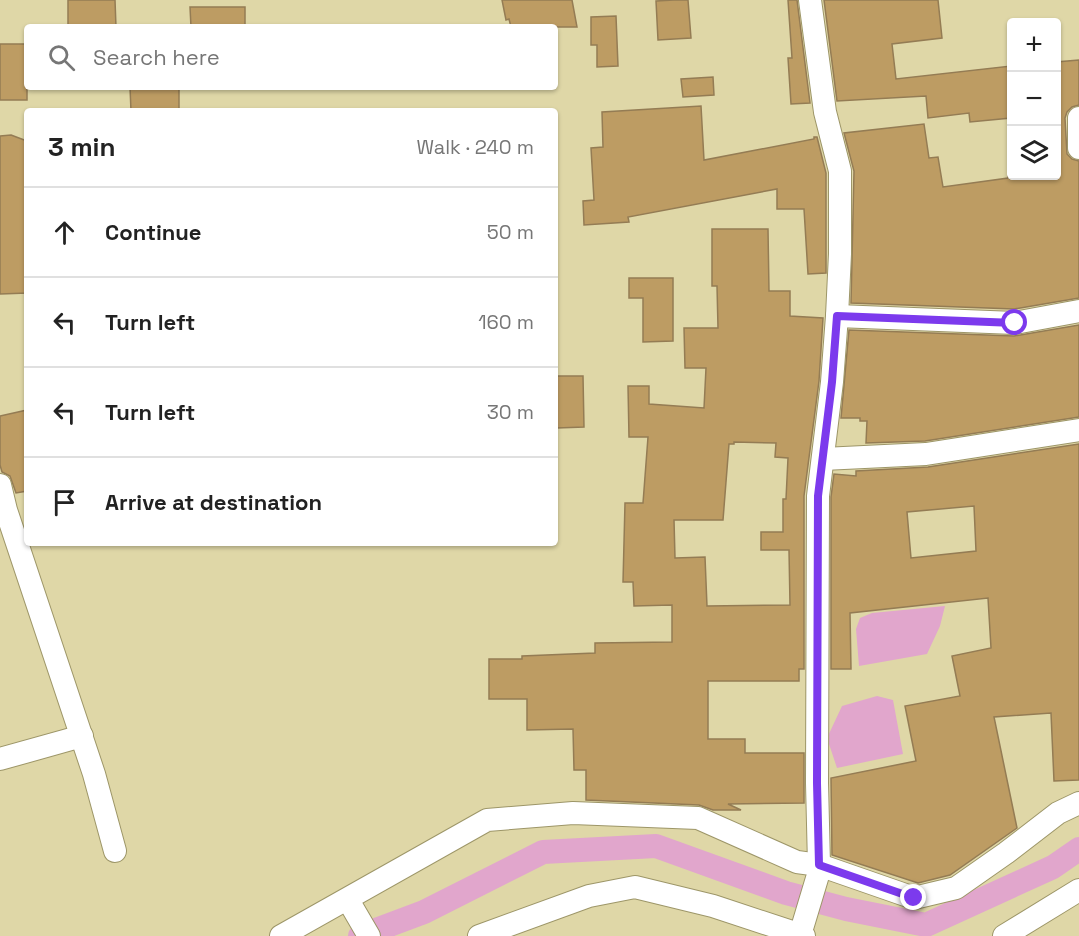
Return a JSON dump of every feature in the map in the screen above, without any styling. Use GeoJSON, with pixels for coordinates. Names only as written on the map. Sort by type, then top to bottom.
{"type":"FeatureCollection","features":[{"type":"Feature","properties":{"kind":"street"},"geometry":{"type":"LineString","coordinates":[[479,936],[589,896],[635,887],[712,906],[802,935],[819,870],[818,496],[832,382],[840,254],[840,171],[825,112],[810,0]]}},
{"type":"Feature","properties":{"kind":"street"},"geometry":{"type":"LineString","coordinates":[[1079,118],[1079,148]]}},
{"type":"Feature","properties":{"kind":"street"},"geometry":{"type":"LineString","coordinates":[[837,316],[1015,323],[1079,311]]}},
{"type":"Feature","properties":{"kind":"street"},"geometry":{"type":"LineString","coordinates":[[823,459],[926,454],[1079,430]]}},
{"type":"Feature","properties":{"kind":"street"},"geometry":{"type":"LineString","coordinates":[[0,485],[6,510],[94,774],[115,852]]}},
{"type":"Feature","properties":{"kind":"street"},"geometry":{"type":"LineString","coordinates":[[0,759],[81,736]]}},
{"type":"Feature","properties":{"kind":"street"},"geometry":{"type":"LineString","coordinates":[[281,936],[349,901],[487,820],[573,813],[698,818],[797,862],[914,898],[956,888],[1058,813],[1079,803]]}},
{"type":"Feature","properties":{"kind":"street"},"geometry":{"type":"LineString","coordinates":[[1004,936],[1079,890]]}},
{"type":"Feature","properties":{"kind":"street"},"geometry":{"type":"LineString","coordinates":[[349,901],[369,936]]}},
{"type":"Feature","properties":{"kind":"shaded area"},"geometry":{"type":"Polygon","coordinates":[[[945,606],[940,626],[927,654],[859,666],[856,629],[860,618],[872,613],[945,606]]]}},
{"type":"Feature","properties":{"kind":"shaded area"},"geometry":{"type":"Polygon","coordinates":[[[877,696],[893,700],[903,754],[837,768],[827,738],[842,706],[877,696]]]}},
{"type":"Feature","properties":{"kind":"building"},"geometry":{"type":"Polygon","coordinates":[[[68,0],[115,0],[116,24],[68,24],[68,0]]]}},
{"type":"Feature","properties":{"kind":"building"},"geometry":{"type":"Polygon","coordinates":[[[502,0],[572,0],[577,27],[558,27],[558,24],[510,24],[509,19],[506,20],[502,0]]]}},
{"type":"Feature","properties":{"kind":"building"},"geometry":{"type":"Polygon","coordinates":[[[688,0],[691,38],[658,40],[656,1],[688,0]]]}},
{"type":"Feature","properties":{"kind":"building"},"geometry":{"type":"Polygon","coordinates":[[[788,0],[797,0],[810,103],[791,104],[788,58],[792,58],[788,0]]]}},
{"type":"Feature","properties":{"kind":"building"},"geometry":{"type":"Polygon","coordinates":[[[824,0],[938,0],[942,38],[892,44],[896,79],[1007,66],[1007,118],[970,122],[969,113],[928,118],[926,96],[837,101],[824,0]]]}},
{"type":"Feature","properties":{"kind":"building"},"geometry":{"type":"Polygon","coordinates":[[[190,7],[245,7],[245,24],[191,24],[190,7]]]}},
{"type":"Feature","properties":{"kind":"building"},"geometry":{"type":"Polygon","coordinates":[[[616,16],[618,66],[597,67],[597,45],[591,45],[591,17],[616,16]]]}},
{"type":"Feature","properties":{"kind":"building"},"geometry":{"type":"Polygon","coordinates":[[[0,44],[24,44],[24,90],[27,90],[27,100],[0,100],[0,44]]]}},
{"type":"Feature","properties":{"kind":"building"},"geometry":{"type":"Polygon","coordinates":[[[1079,60],[1079,105],[1072,107],[1065,118],[1067,154],[1079,161],[1079,298],[1014,309],[851,303],[854,171],[844,133],[924,124],[929,158],[938,157],[943,187],[1007,178],[1007,180],[1061,180],[1061,62],[1079,60]]]}},
{"type":"Feature","properties":{"kind":"building"},"geometry":{"type":"Polygon","coordinates":[[[713,77],[714,95],[683,97],[681,79],[713,77]]]}},
{"type":"Feature","properties":{"kind":"building"},"geometry":{"type":"Polygon","coordinates":[[[130,90],[179,90],[179,108],[131,108],[130,90]]]}},
{"type":"Feature","properties":{"kind":"building"},"geometry":{"type":"Polygon","coordinates":[[[701,106],[704,160],[817,137],[826,173],[826,273],[808,274],[804,209],[777,209],[777,189],[628,217],[629,222],[584,225],[583,201],[594,200],[591,148],[603,147],[602,112],[701,106]]]}},
{"type":"Feature","properties":{"kind":"building"},"geometry":{"type":"Polygon","coordinates":[[[11,135],[24,140],[24,293],[0,294],[0,136],[11,135]]]}},
{"type":"Feature","properties":{"kind":"building"},"geometry":{"type":"Polygon","coordinates":[[[712,229],[768,229],[769,291],[790,291],[790,316],[823,318],[819,381],[804,496],[804,669],[799,669],[799,681],[708,681],[708,739],[745,739],[745,753],[804,753],[804,803],[728,804],[741,810],[713,810],[699,805],[586,800],[586,770],[574,770],[573,729],[527,730],[527,699],[489,699],[489,659],[522,659],[522,656],[595,653],[595,643],[672,642],[672,605],[634,606],[633,582],[623,582],[625,503],[643,503],[648,437],[629,437],[628,386],[649,386],[649,404],[704,408],[706,368],[685,368],[684,328],[718,328],[717,286],[712,286],[712,229]],[[734,442],[734,444],[729,444],[723,520],[674,520],[675,558],[705,557],[707,606],[790,605],[789,550],[761,550],[761,532],[783,532],[783,499],[786,499],[788,458],[775,457],[776,443],[734,442]]]}},
{"type":"Feature","properties":{"kind":"building"},"geometry":{"type":"Polygon","coordinates":[[[629,278],[673,278],[673,341],[643,342],[643,298],[629,298],[629,278]]]}},
{"type":"Feature","properties":{"kind":"building"},"geometry":{"type":"Polygon","coordinates":[[[1079,325],[1079,417],[925,441],[866,443],[867,421],[860,421],[860,418],[841,418],[849,330],[1014,336],[1079,325]]]}},
{"type":"Feature","properties":{"kind":"building"},"geometry":{"type":"Polygon","coordinates":[[[558,376],[583,376],[584,427],[558,428],[558,376]]]}},
{"type":"Feature","properties":{"kind":"building"},"geometry":{"type":"Polygon","coordinates":[[[24,411],[24,492],[16,493],[10,476],[2,472],[0,416],[24,411]]]}},
{"type":"Feature","properties":{"kind":"building"},"geometry":{"type":"Polygon","coordinates":[[[1079,444],[1079,780],[1054,781],[1051,713],[994,717],[1017,828],[950,875],[918,883],[832,855],[831,778],[916,761],[905,706],[960,696],[952,656],[991,648],[988,598],[850,613],[851,669],[831,669],[831,497],[834,474],[856,476],[856,471],[928,467],[1079,444]],[[974,506],[907,512],[911,558],[976,551],[974,506]]]}},
{"type":"Feature","properties":{"kind":"waterway"},"geometry":{"type":"LineString","coordinates":[[360,936],[424,912],[543,852],[656,846],[786,893],[846,909],[926,925],[1053,867],[1079,849]]}},
{"type":"Feature","properties":{"kind":"route"},"geometry":{"type":"LineString","coordinates":[[914,898],[819,865],[818,496],[832,382],[837,316],[1015,323]]}}]}
